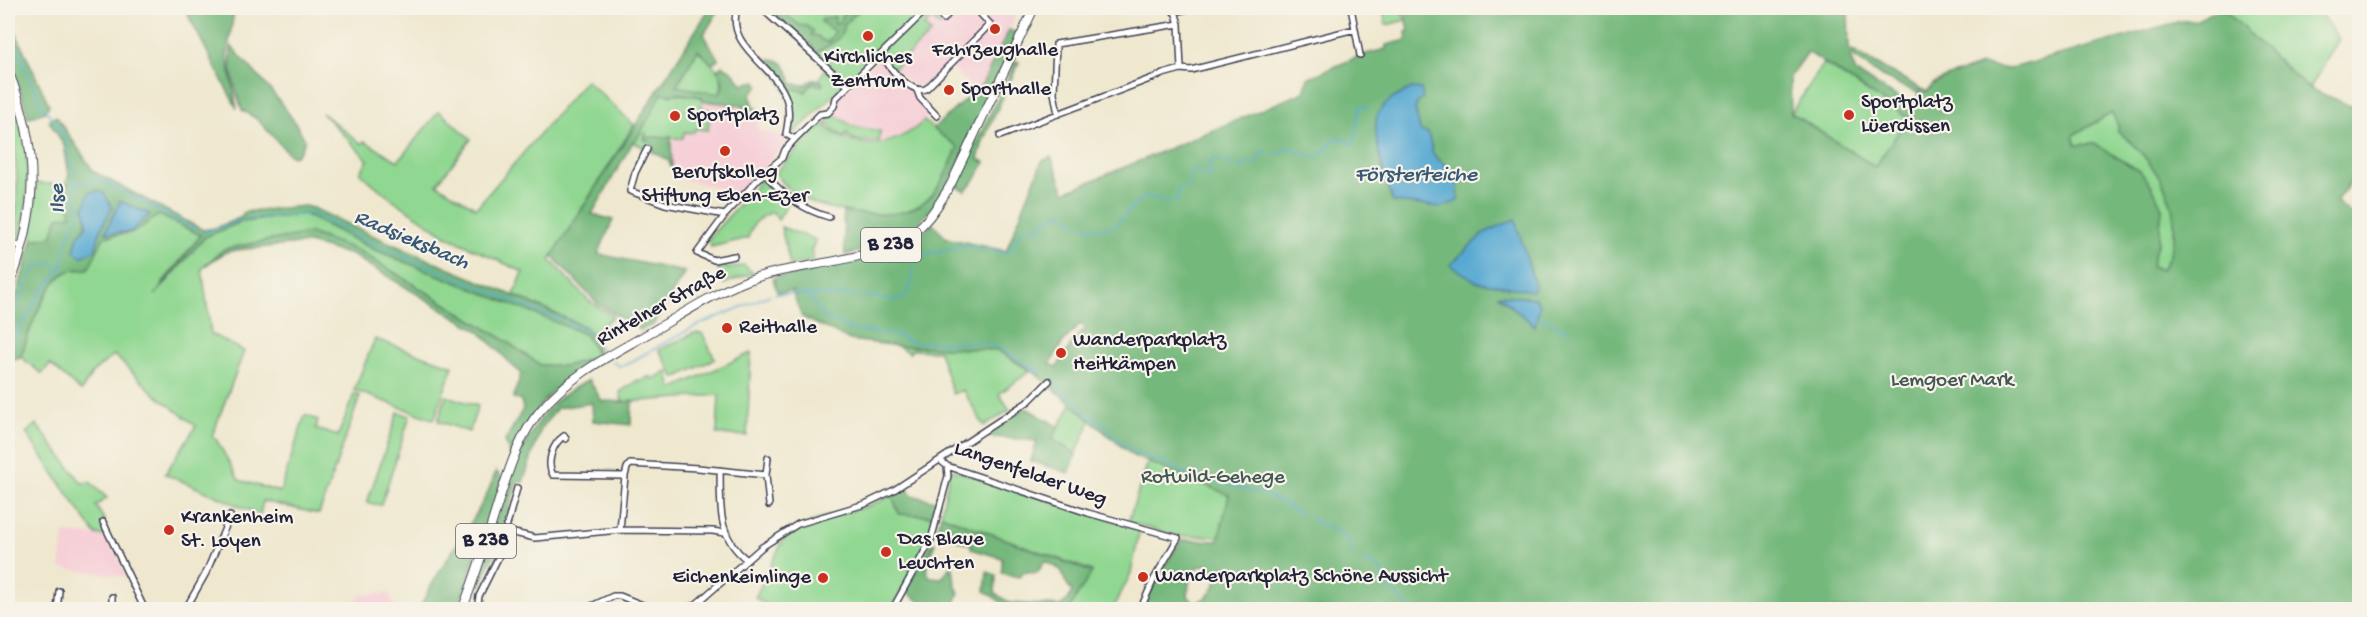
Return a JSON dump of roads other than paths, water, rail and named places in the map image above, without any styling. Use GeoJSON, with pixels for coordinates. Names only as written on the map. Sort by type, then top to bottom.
{"type":"FeatureCollection","features":[{"type":"Feature","properties":{"kind":"main road","name":"Rintelner Straße"},"geometry":{"type":"LineString","coordinates":[[462,609],[516,450],[530,423],[558,391],[632,343],[728,289],[775,273],[879,250],[897,243],[921,226],[938,207],[951,184],[1034,8]]}},
{"type":"Feature","properties":{"kind":"main road"},"geometry":{"type":"LineString","coordinates":[[8,69],[24,118],[33,171],[24,247],[8,290]]}},
{"type":"Feature","properties":{"kind":"street"},"geometry":{"type":"LineString","coordinates":[[737,8],[735,18],[738,37],[766,68],[783,92],[788,111],[786,134],[795,139]]}},
{"type":"Feature","properties":{"kind":"street"},"geometry":{"type":"LineString","coordinates":[[761,8],[848,86]]}},
{"type":"Feature","properties":{"kind":"street"},"geometry":{"type":"LineString","coordinates":[[734,256],[714,260],[696,253],[725,215],[764,173],[782,158],[785,150],[795,139],[820,114],[828,113],[836,98],[928,8]]}},
{"type":"Feature","properties":{"kind":"street"},"geometry":{"type":"LineString","coordinates":[[933,8],[944,19],[952,8]]}},
{"type":"Feature","properties":{"kind":"street"},"geometry":{"type":"LineString","coordinates":[[882,54],[910,87],[917,90],[926,88],[990,24],[975,8]]}},
{"type":"Feature","properties":{"kind":"street"},"geometry":{"type":"LineString","coordinates":[[1181,69],[1179,24],[1174,10],[1192,8]]}},
{"type":"Feature","properties":{"kind":"street"},"geometry":{"type":"LineString","coordinates":[[1351,8],[1360,55]]}},
{"type":"Feature","properties":{"kind":"street"},"geometry":{"type":"LineString","coordinates":[[1058,114],[1054,93],[1056,44],[1179,24]]}},
{"type":"Feature","properties":{"kind":"street"},"geometry":{"type":"LineString","coordinates":[[1000,136],[1181,69],[1191,70],[1355,29]]}},
{"type":"Feature","properties":{"kind":"street"},"geometry":{"type":"LineString","coordinates":[[917,90],[920,98],[938,116]]}},
{"type":"Feature","properties":{"kind":"street"},"geometry":{"type":"LineString","coordinates":[[647,149],[635,172],[630,191],[665,204],[725,215]]}},
{"type":"Feature","properties":{"kind":"street"},"geometry":{"type":"LineString","coordinates":[[764,173],[778,190],[792,200],[828,217]]}},
{"type":"Feature","properties":{"kind":"street"},"geometry":{"type":"LineString","coordinates":[[8,243],[24,247]]}},
{"type":"Feature","properties":{"kind":"street"},"geometry":{"type":"LineString","coordinates":[[941,461],[966,441],[1029,401],[1049,381]]}},
{"type":"Feature","properties":{"kind":"street"},"geometry":{"type":"LineString","coordinates":[[566,439],[564,436],[554,446],[550,470],[553,475],[625,476]]}},
{"type":"Feature","properties":{"kind":"street"},"geometry":{"type":"LineString","coordinates":[[768,458],[765,475],[769,505]]}},
{"type":"Feature","properties":{"kind":"street","name":"Langenfelder Weg"},"geometry":{"type":"LineString","coordinates":[[583,609],[613,596],[620,596],[650,608],[678,609],[694,606],[762,547],[798,524],[866,504],[941,461],[947,466],[1088,513],[1178,538],[1154,579],[1140,609]]}},
{"type":"Feature","properties":{"kind":"street"},"geometry":{"type":"LineString","coordinates":[[620,531],[625,476],[628,466],[635,463],[765,475]]}},
{"type":"Feature","properties":{"kind":"street"},"geometry":{"type":"LineString","coordinates":[[892,609],[931,540],[948,476],[947,466]]}},
{"type":"Feature","properties":{"kind":"street"},"geometry":{"type":"LineString","coordinates":[[720,470],[724,533],[734,550],[747,560]]}},
{"type":"Feature","properties":{"kind":"street"},"geometry":{"type":"LineString","coordinates":[[477,609],[478,599],[498,558],[518,488]]}},
{"type":"Feature","properties":{"kind":"street"},"geometry":{"type":"LineString","coordinates":[[185,609],[206,573],[230,516]]}},
{"type":"Feature","properties":{"kind":"street"},"geometry":{"type":"LineString","coordinates":[[103,522],[145,609]]}},
{"type":"Feature","properties":{"kind":"street"},"geometry":{"type":"LineString","coordinates":[[506,531],[535,538],[620,531],[724,533]]}},
{"type":"Feature","properties":{"kind":"street"},"geometry":{"type":"LineString","coordinates":[[57,609],[59,591]]}},
{"type":"Feature","properties":{"kind":"street"},"geometry":{"type":"LineString","coordinates":[[112,597],[112,609]]}},
{"type":"Feature","properties":{"kind":"water","name":"Försterteiche"},"geometry":{"type":"Polygon","coordinates":[[[1412,88],[1421,89],[1423,98],[1415,109],[1420,131],[1428,133],[1433,154],[1448,168],[1458,184],[1458,201],[1442,207],[1393,202],[1384,171],[1376,132],[1378,114],[1388,102],[1412,88]]]}},
{"type":"Feature","properties":{"kind":"water"},"geometry":{"type":"Polygon","coordinates":[[[96,190],[104,193],[112,208],[101,229],[95,250],[81,257],[74,251],[78,235],[86,228],[84,208],[89,193],[96,190]]]}},
{"type":"Feature","properties":{"kind":"water"},"geometry":{"type":"Polygon","coordinates":[[[120,201],[150,214],[131,232],[105,233],[120,201]]]}},
{"type":"Feature","properties":{"kind":"water","name":"Försterteiche"},"geometry":{"type":"Polygon","coordinates":[[[1515,219],[1535,286],[1533,291],[1477,282],[1450,265],[1484,233],[1515,219]]]}},
{"type":"Feature","properties":{"kind":"water"},"geometry":{"type":"Polygon","coordinates":[[[1498,295],[1535,298],[1540,306],[1535,326],[1498,295]]]}},
{"type":"Feature","properties":{"kind":"waterway","name":"Ilse"},"geometry":{"type":"LineString","coordinates":[[8,32],[21,54],[43,107],[67,141],[80,215],[66,244],[62,268],[42,291],[18,330],[8,362]]}},
{"type":"Feature","properties":{"kind":"waterway","name":"Radsieksbach"},"geometry":{"type":"LineString","coordinates":[[1212,176],[1208,163],[1215,158],[1242,168],[1247,162],[1256,164],[1262,150],[1274,155],[1283,153],[1285,147],[1314,156],[1323,153],[1337,137],[1354,145],[1359,108],[1361,106],[1368,108]]}},
{"type":"Feature","properties":{"kind":"waterway","name":"Radsieksbach"},"geometry":{"type":"LineString","coordinates":[[1082,226],[1101,229],[1114,227],[1139,200],[1147,197],[1178,202],[1178,189],[1190,184],[1192,181],[1189,174],[1198,169],[1204,176],[1210,177]]}},
{"type":"Feature","properties":{"kind":"waterway","name":"Radsieksbach"},"geometry":{"type":"LineString","coordinates":[[76,184],[99,180],[195,229]]}},
{"type":"Feature","properties":{"kind":"waterway","name":"Radsieksbach"},"geometry":{"type":"LineString","coordinates":[[245,219],[312,214],[367,241],[560,319]]}},
{"type":"Feature","properties":{"kind":"waterway","name":"Radsieksbach"},"geometry":{"type":"LineString","coordinates":[[919,257],[931,251],[938,253],[962,245],[1009,253],[1020,233],[1027,226],[1037,230],[1040,225],[1057,214],[1069,216],[1077,225]]}},
{"type":"Feature","properties":{"kind":"waterway","name":"Radsieksbach"},"geometry":{"type":"LineString","coordinates":[[203,233],[241,220]]}},
{"type":"Feature","properties":{"kind":"waterway"},"geometry":{"type":"LineString","coordinates":[[8,327],[36,267],[50,263],[61,268]]}},
{"type":"Feature","properties":{"kind":"waterway","name":"Radsieksbach"},"geometry":{"type":"LineString","coordinates":[[863,296],[900,299],[909,290],[914,266]]}},
{"type":"Feature","properties":{"kind":"waterway","name":"Radsieksbach"},"geometry":{"type":"LineString","coordinates":[[775,294],[860,295]]}},
{"type":"Feature","properties":{"kind":"waterway","name":"Radsieksbach"},"geometry":{"type":"LineString","coordinates":[[612,361],[619,366],[625,365],[694,327],[770,295]]}},
{"type":"Feature","properties":{"kind":"waterway"},"geometry":{"type":"LineString","coordinates":[[808,295],[823,316],[853,330],[899,335],[910,342],[981,343],[999,347],[1041,373]]}},
{"type":"Feature","properties":{"kind":"waterway"},"geometry":{"type":"LineString","coordinates":[[1539,316],[1570,330]]}},
{"type":"Feature","properties":{"kind":"waterway","name":"Radsieksbach"},"geometry":{"type":"LineString","coordinates":[[565,319],[572,326],[585,328],[604,353]]}},
{"type":"Feature","properties":{"kind":"waterway"},"geometry":{"type":"LineString","coordinates":[[1055,383],[1089,415],[1103,423],[1113,436],[1137,454],[1165,463],[1187,474],[1267,495],[1301,514]]}},
{"type":"Feature","properties":{"kind":"waterway"},"geometry":{"type":"LineString","coordinates":[[1310,518],[1350,541],[1352,554]]}},
{"type":"Feature","properties":{"kind":"waterway"},"geometry":{"type":"LineString","coordinates":[[1359,559],[1379,569],[1382,583],[1413,610]]}},
{"type":"Feature","properties":{"kind":"place","name":"Fahrzeughalle"},"geometry":{"type":"Point","coordinates":[995,29]}},
{"type":"Feature","properties":{"kind":"place","name":"Kirchliches Zentrum"},"geometry":{"type":"Point","coordinates":[868,36]}},
{"type":"Feature","properties":{"kind":"place","name":"Sporthalle"},"geometry":{"type":"Point","coordinates":[949,90]}},
{"type":"Feature","properties":{"kind":"place","name":"Sportplatz Lüerdissen"},"geometry":{"type":"Point","coordinates":[1849,115]}},
{"type":"Feature","properties":{"kind":"place","name":"Sportplatz"},"geometry":{"type":"Point","coordinates":[675,116]}},
{"type":"Feature","properties":{"kind":"place","name":"Berufskolleg Stiftung Eben-Ezer"},"geometry":{"type":"Point","coordinates":[725,151]}},
{"type":"Feature","properties":{"kind":"place","name":"Reithalle"},"geometry":{"type":"Point","coordinates":[727,328]}},
{"type":"Feature","properties":{"kind":"place","name":"Wanderparkplatz Heitkämpen"},"geometry":{"type":"Point","coordinates":[1061,353]}},
{"type":"Feature","properties":{"kind":"place","name":"Krankenheim St. Loyen"},"geometry":{"type":"Point","coordinates":[169,530]}},
{"type":"Feature","properties":{"kind":"place","name":"Das Blaue Leuchten"},"geometry":{"type":"Point","coordinates":[886,552]}},
{"type":"Feature","properties":{"kind":"place","name":"Wanderparkplatz Schöne Aussicht"},"geometry":{"type":"Point","coordinates":[1143,577]}},
{"type":"Feature","properties":{"kind":"place","name":"Eichenkeimlinge"},"geometry":{"type":"Point","coordinates":[823,578]}},
{"type":"Feature","properties":{"kind":"park label","name":"Lemgoer Mark"},"geometry":{"type":"Point","coordinates":[1952,381]}},
{"type":"Feature","properties":{"kind":"park label","name":"Rotwild-Gehege"},"geometry":{"type":"Point","coordinates":[1213,478]}}]}
